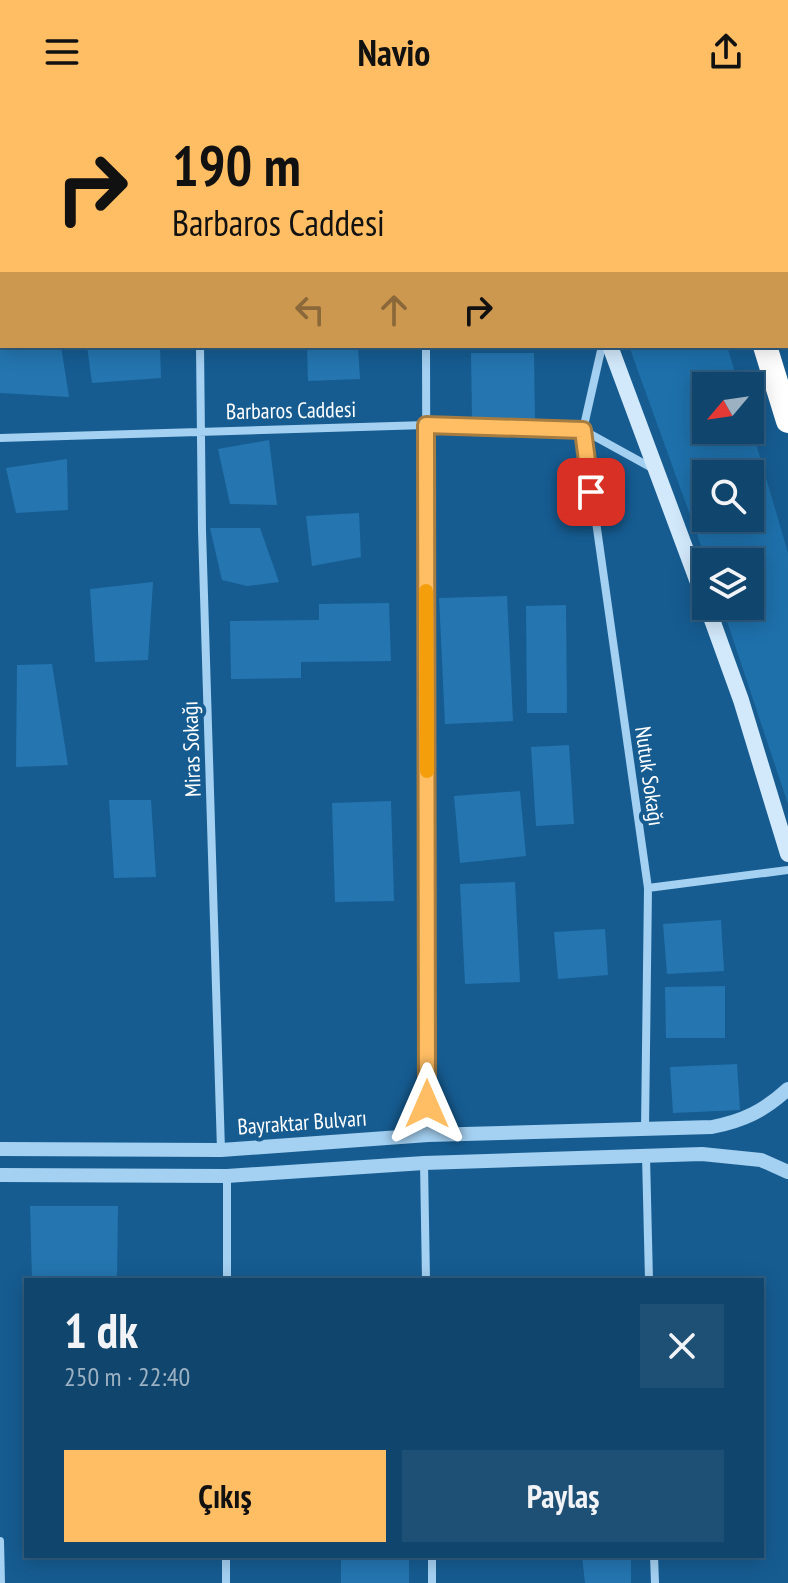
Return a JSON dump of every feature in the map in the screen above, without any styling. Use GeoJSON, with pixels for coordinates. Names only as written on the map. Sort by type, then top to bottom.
{"type":"FeatureCollection","features":[{"type":"Feature","properties":{"kind":"highway"},"geometry":{"type":"LineString","coordinates":[[766,348],[788,421]]}},
{"type":"Feature","properties":{"kind":"main road"},"geometry":{"type":"LineString","coordinates":[[611,348],[692,567]]}},
{"type":"Feature","properties":{"kind":"main road"},"geometry":{"type":"LineString","coordinates":[[712,620],[741,700],[788,854]]}},
{"type":"Feature","properties":{"kind":"street","name":"Miras Sokağı"},"geometry":{"type":"LineString","coordinates":[[200,348],[221,1150]]}},
{"type":"Feature","properties":{"kind":"street"},"geometry":{"type":"LineString","coordinates":[[426,348],[428,1135]]}},
{"type":"Feature","properties":{"kind":"street"},"geometry":{"type":"LineString","coordinates":[[602,348],[583,430],[657,471]]}},
{"type":"Feature","properties":{"kind":"street","name":"Barbaros Caddesi"},"geometry":{"type":"LineString","coordinates":[[0,438],[426,425],[583,430]]}},
{"type":"Feature","properties":{"kind":"street","name":"Nutuk Sokağı"},"geometry":{"type":"LineString","coordinates":[[583,430],[648,888],[645,1129]]}},
{"type":"Feature","properties":{"kind":"street"},"geometry":{"type":"LineString","coordinates":[[648,888],[788,870]]}},
{"type":"Feature","properties":{"kind":"street","name":"Bayraktar Bulvarı"},"geometry":{"type":"LineString","coordinates":[[0,1149],[221,1150],[428,1135],[645,1129],[738,1122],[767,1108],[788,1089]]}},
{"type":"Feature","properties":{"kind":"street"},"geometry":{"type":"LineString","coordinates":[[0,1175],[227,1176],[424,1163],[733,1155],[761,1160],[788,1172]]}},
{"type":"Feature","properties":{"kind":"street"},"geometry":{"type":"LineString","coordinates":[[646,1156],[649,1278]]}},
{"type":"Feature","properties":{"kind":"street"},"geometry":{"type":"LineString","coordinates":[[424,1163],[426,1278]]}},
{"type":"Feature","properties":{"kind":"street"},"geometry":{"type":"LineString","coordinates":[[227,1176],[227,1278]]}},
{"type":"Feature","properties":{"kind":"street"},"geometry":{"type":"LineString","coordinates":[[0,1541],[1,1583]]}},
{"type":"Feature","properties":{"kind":"street"},"geometry":{"type":"LineString","coordinates":[[226,1558],[226,1583]]}},
{"type":"Feature","properties":{"kind":"street"},"geometry":{"type":"LineString","coordinates":[[432,1558],[432,1583]]}},
{"type":"Feature","properties":{"kind":"street"},"geometry":{"type":"LineString","coordinates":[[654,1558],[655,1583]]}},
{"type":"Feature","properties":{"kind":"shaded area"},"geometry":{"type":"Polygon","coordinates":[[[630,348],[728,348],[735,372],[692,372],[692,444],[756,444],[761,460],[692,460],[692,520],[630,348]]]}},
{"type":"Feature","properties":{"kind":"shaded area"},"geometry":{"type":"Polygon","coordinates":[[[764,471],[788,553],[788,804],[727,620],[764,620],[764,548],[702,548],[696,532],[764,532],[764,471]]]}},
{"type":"Feature","properties":{"kind":"building"},"geometry":{"type":"Polygon","coordinates":[[[0,348],[61,348],[69,397],[0,393],[0,348]]]}},
{"type":"Feature","properties":{"kind":"building"},"geometry":{"type":"Polygon","coordinates":[[[87,348],[160,348],[161,378],[92,383],[87,348]]]}},
{"type":"Feature","properties":{"kind":"building"},"geometry":{"type":"Polygon","coordinates":[[[307,348],[358,348],[360,379],[308,381],[307,348]]]}},
{"type":"Feature","properties":{"kind":"building"},"geometry":{"type":"Polygon","coordinates":[[[471,353],[534,353],[535,419],[472,420],[471,353]]]}},
{"type":"Feature","properties":{"kind":"building"},"geometry":{"type":"Polygon","coordinates":[[[269,440],[277,505],[230,504],[218,449],[269,440]]]}},
{"type":"Feature","properties":{"kind":"building"},"geometry":{"type":"Polygon","coordinates":[[[67,459],[68,510],[16,513],[6,468],[67,459]]]}},
{"type":"Feature","properties":{"kind":"building"},"geometry":{"type":"Polygon","coordinates":[[[359,513],[361,557],[312,566],[306,516],[359,513]]]}},
{"type":"Feature","properties":{"kind":"building"},"geometry":{"type":"Polygon","coordinates":[[[210,528],[260,528],[279,582],[247,586],[222,580],[210,528]]]}},
{"type":"Feature","properties":{"kind":"building"},"geometry":{"type":"Polygon","coordinates":[[[153,582],[148,660],[95,662],[90,589],[153,582]]]}},
{"type":"Feature","properties":{"kind":"building"},"geometry":{"type":"Polygon","coordinates":[[[507,596],[513,721],[445,724],[439,598],[507,596]]]}},
{"type":"Feature","properties":{"kind":"building"},"geometry":{"type":"Polygon","coordinates":[[[389,603],[391,661],[301,662],[301,678],[231,679],[230,621],[319,620],[319,604],[389,603]]]}},
{"type":"Feature","properties":{"kind":"building"},"geometry":{"type":"Polygon","coordinates":[[[566,605],[567,713],[527,713],[526,606],[566,605]]]}},
{"type":"Feature","properties":{"kind":"building"},"geometry":{"type":"Polygon","coordinates":[[[52,664],[68,765],[16,767],[17,665],[52,664]]]}},
{"type":"Feature","properties":{"kind":"building"},"geometry":{"type":"Polygon","coordinates":[[[569,745],[574,824],[536,826],[531,747],[569,745]]]}},
{"type":"Feature","properties":{"kind":"building"},"geometry":{"type":"Polygon","coordinates":[[[520,791],[526,856],[460,863],[454,796],[520,791]]]}},
{"type":"Feature","properties":{"kind":"building"},"geometry":{"type":"Polygon","coordinates":[[[109,800],[151,800],[156,877],[114,878],[109,800]]]}},
{"type":"Feature","properties":{"kind":"building"},"geometry":{"type":"Polygon","coordinates":[[[391,801],[394,901],[335,902],[332,803],[391,801]]]}},
{"type":"Feature","properties":{"kind":"building"},"geometry":{"type":"Polygon","coordinates":[[[515,882],[520,982],[465,984],[460,884],[515,882]]]}},
{"type":"Feature","properties":{"kind":"building"},"geometry":{"type":"Polygon","coordinates":[[[721,920],[724,971],[667,974],[663,924],[721,920]]]}},
{"type":"Feature","properties":{"kind":"building"},"geometry":{"type":"Polygon","coordinates":[[[605,929],[608,975],[558,979],[554,932],[605,929]]]}},
{"type":"Feature","properties":{"kind":"building"},"geometry":{"type":"Polygon","coordinates":[[[725,986],[725,1038],[666,1038],[665,987],[725,986]]]}},
{"type":"Feature","properties":{"kind":"building"},"geometry":{"type":"Polygon","coordinates":[[[737,1064],[740,1110],[673,1113],[670,1067],[737,1064]]]}},
{"type":"Feature","properties":{"kind":"building"},"geometry":{"type":"Polygon","coordinates":[[[30,1206],[118,1206],[117,1278],[32,1278],[30,1206]]]}},
{"type":"Feature","properties":{"kind":"building"},"geometry":{"type":"Polygon","coordinates":[[[341,1558],[409,1558],[409,1583],[341,1583],[341,1558]]]}},
{"type":"Feature","properties":{"kind":"building"},"geometry":{"type":"Polygon","coordinates":[[[582,1558],[631,1558],[631,1583],[585,1583],[582,1558]]]}},
{"type":"Feature","properties":{"kind":"slow traffic"},"geometry":{"type":"LineString","coordinates":[[426,591],[427,771]]}},
{"type":"Feature","properties":{"kind":"route"},"geometry":{"type":"LineString","coordinates":[[427,1104],[426,425],[583,430],[591,492]]}}]}
